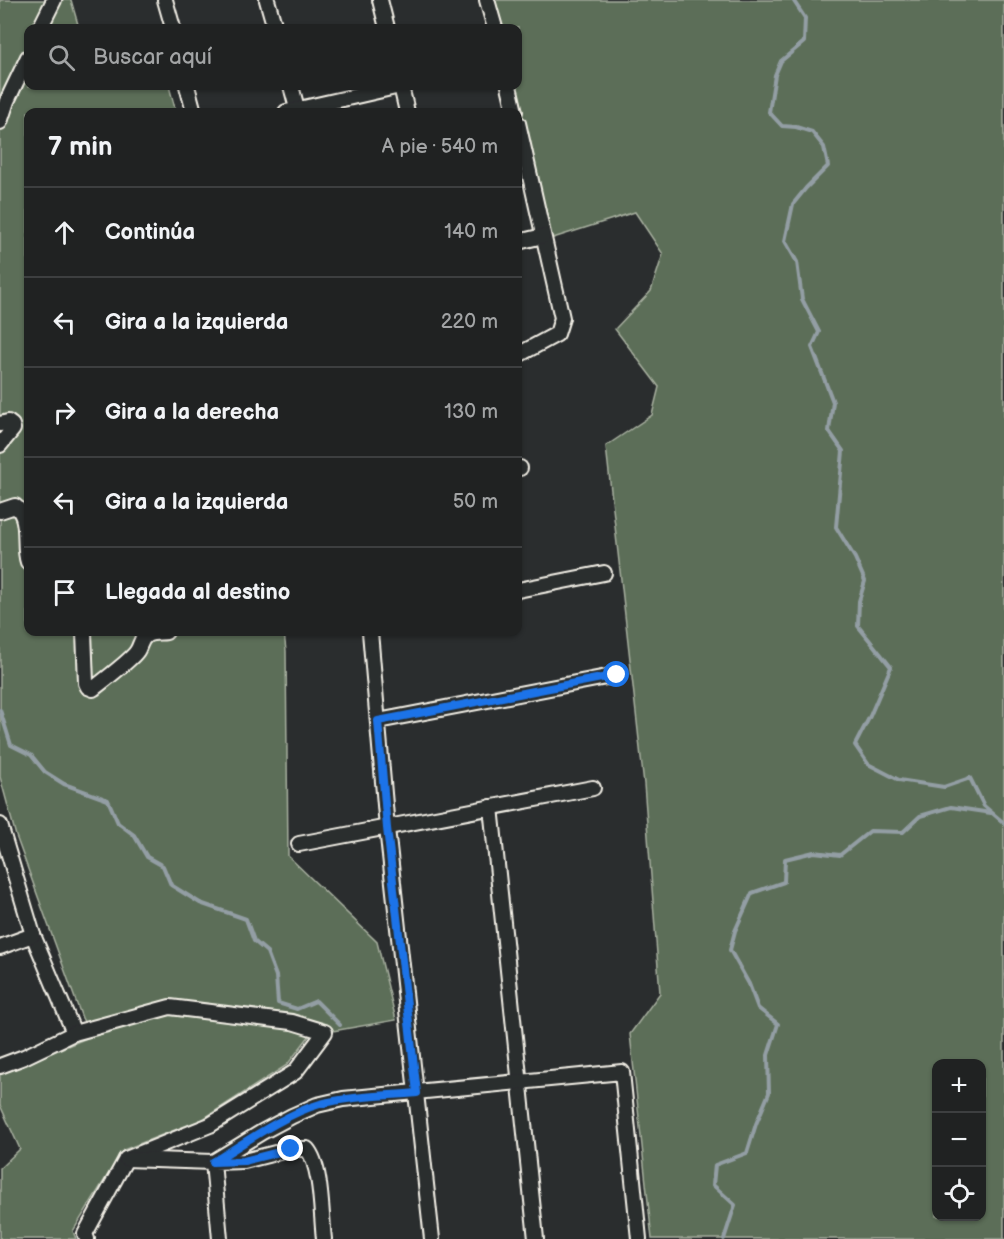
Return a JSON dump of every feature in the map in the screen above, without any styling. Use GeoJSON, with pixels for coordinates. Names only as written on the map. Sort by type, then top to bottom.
{"type":"FeatureCollection","features":[{"type":"Feature","properties":{"kind":"street"},"geometry":{"type":"LineString","coordinates":[[42,24],[54,0]]}},
{"type":"Feature","properties":{"kind":"street"},"geometry":{"type":"LineString","coordinates":[[165,0],[171,24]]}},
{"type":"Feature","properties":{"kind":"street"},"geometry":{"type":"LineString","coordinates":[[267,0],[274,24]]}},
{"type":"Feature","properties":{"kind":"street"},"geometry":{"type":"LineString","coordinates":[[380,0],[386,24]]}},
{"type":"Feature","properties":{"kind":"street"},"geometry":{"type":"LineString","coordinates":[[487,0],[494,24]]}},
{"type":"Feature","properties":{"kind":"street"},"geometry":{"type":"LineString","coordinates":[[0,122],[24,65]]}},
{"type":"Feature","properties":{"kind":"street"},"geometry":{"type":"LineString","coordinates":[[188,90],[193,108]]}},
{"type":"Feature","properties":{"kind":"street"},"geometry":{"type":"LineString","coordinates":[[291,90],[294,108]]}},
{"type":"Feature","properties":{"kind":"street"},"geometry":{"type":"LineString","coordinates":[[310,108],[384,90]]}},
{"type":"Feature","properties":{"kind":"street"},"geometry":{"type":"LineString","coordinates":[[401,90],[406,108]]}},
{"type":"Feature","properties":{"kind":"street"},"geometry":{"type":"LineString","coordinates":[[510,90],[514,108]]}},
{"type":"Feature","properties":{"kind":"street"},"geometry":{"type":"LineString","coordinates":[[522,141],[562,318],[557,334],[522,353]]}},
{"type":"Feature","properties":{"kind":"street"},"geometry":{"type":"LineString","coordinates":[[522,241],[543,236]]}},
{"type":"Feature","properties":{"kind":"street"},"geometry":{"type":"LineString","coordinates":[[0,424],[8,422],[13,429],[0,445]]}},
{"type":"Feature","properties":{"kind":"street"},"geometry":{"type":"LineString","coordinates":[[0,511],[15,506],[22,514],[24,525]]}},
{"type":"Feature","properties":{"kind":"street"},"geometry":{"type":"LineString","coordinates":[[522,589],[604,573]]}},
{"type":"Feature","properties":{"kind":"street"},"geometry":{"type":"LineString","coordinates":[[84,636],[86,683],[93,689],[129,659],[145,636]]}},
{"type":"Feature","properties":{"kind":"street"},"geometry":{"type":"LineString","coordinates":[[370,636],[387,828],[432,1239]]}},
{"type":"Feature","properties":{"kind":"street"},"geometry":{"type":"LineString","coordinates":[[378,721],[617,675]]}},
{"type":"Feature","properties":{"kind":"street"},"geometry":{"type":"LineString","coordinates":[[299,844],[594,788]]}},
{"type":"Feature","properties":{"kind":"street"},"geometry":{"type":"LineString","coordinates":[[491,807],[536,1239]]}},
{"type":"Feature","properties":{"kind":"street"},"geometry":{"type":"LineString","coordinates":[[0,825],[3,847],[33,935],[74,1033]]}},
{"type":"Feature","properties":{"kind":"street"},"geometry":{"type":"LineString","coordinates":[[0,947],[33,935]]}},
{"type":"Feature","properties":{"kind":"street"},"geometry":{"type":"LineString","coordinates":[[0,1066],[74,1033],[170,1007],[292,1022],[325,1032],[295,1072],[210,1125],[126,1160],[85,1234],[87,1239]]}},
{"type":"Feature","properties":{"kind":"street"},"geometry":{"type":"LineString","coordinates":[[213,1162],[262,1132],[317,1105],[343,1099],[622,1072],[639,1239]]}},
{"type":"Feature","properties":{"kind":"street"},"geometry":{"type":"LineString","coordinates":[[126,1160],[244,1161],[291,1149],[307,1149],[313,1156],[316,1170],[324,1239]]}},
{"type":"Feature","properties":{"kind":"street"},"geometry":{"type":"LineString","coordinates":[[213,1162],[220,1239]]}},
{"type":"Feature","properties":{"kind":"green space"},"geometry":{"type":"Polygon","coordinates":[[[0,0],[71,0],[78,24],[24,24],[24,90],[170,90],[175,108],[24,108],[24,636],[284,636],[288,856],[377,942],[396,1020],[310,1035],[287,1065],[203,1119],[123,1150],[73,1231],[76,1239],[0,1239],[0,1168],[20,1149],[0,1105],[0,1074],[92,1036],[82,1018],[16,836],[0,777],[0,0]]]}},
{"type":"Feature","properties":{"kind":"green space"},"geometry":{"type":"Polygon","coordinates":[[[495,0],[1004,0],[1004,1239],[652,1239],[630,1034],[660,993],[644,784],[606,446],[652,415],[659,387],[615,329],[651,291],[663,254],[635,212],[550,239],[522,120],[522,108],[519,108],[515,90],[522,90],[522,24],[500,24],[495,0]]]}},
{"type":"Feature","properties":{"kind":"waterway"},"geometry":{"type":"LineString","coordinates":[[793,0],[805,18],[804,42],[781,61],[775,75],[769,112],[782,126],[812,132],[824,147],[828,166],[793,204],[785,241],[797,262],[802,299],[819,332],[812,347],[833,402],[829,431],[843,451],[836,527],[855,558],[865,581],[859,601],[858,626],[891,667],[855,745],[868,764],[899,780],[944,787],[970,778],[984,806],[1004,823]]}},
{"type":"Feature","properties":{"kind":"waterway"},"geometry":{"type":"LineString","coordinates":[[0,710],[11,745],[31,755],[45,772],[64,784],[108,800],[118,823],[134,835],[147,857],[163,866],[171,885],[200,903],[246,919],[254,941],[267,952],[276,976],[278,1003],[297,1009],[316,1001],[340,1025]]}},
{"type":"Feature","properties":{"kind":"waterway"},"geometry":{"type":"LineString","coordinates":[[724,1239],[735,1205],[713,1185],[715,1165],[747,1153],[769,1093],[768,1055],[778,1024],[758,1008],[749,984],[730,950],[735,931],[752,893],[784,882],[785,859],[814,852],[840,855],[870,831],[903,832],[920,816],[951,807],[991,813]]}},
{"type":"Feature","properties":{"kind":"route"},"geometry":{"type":"LineString","coordinates":[[291,1149],[244,1161],[213,1162],[262,1132],[317,1105],[343,1099],[417,1093],[387,828],[378,721],[617,675]]}}]}
